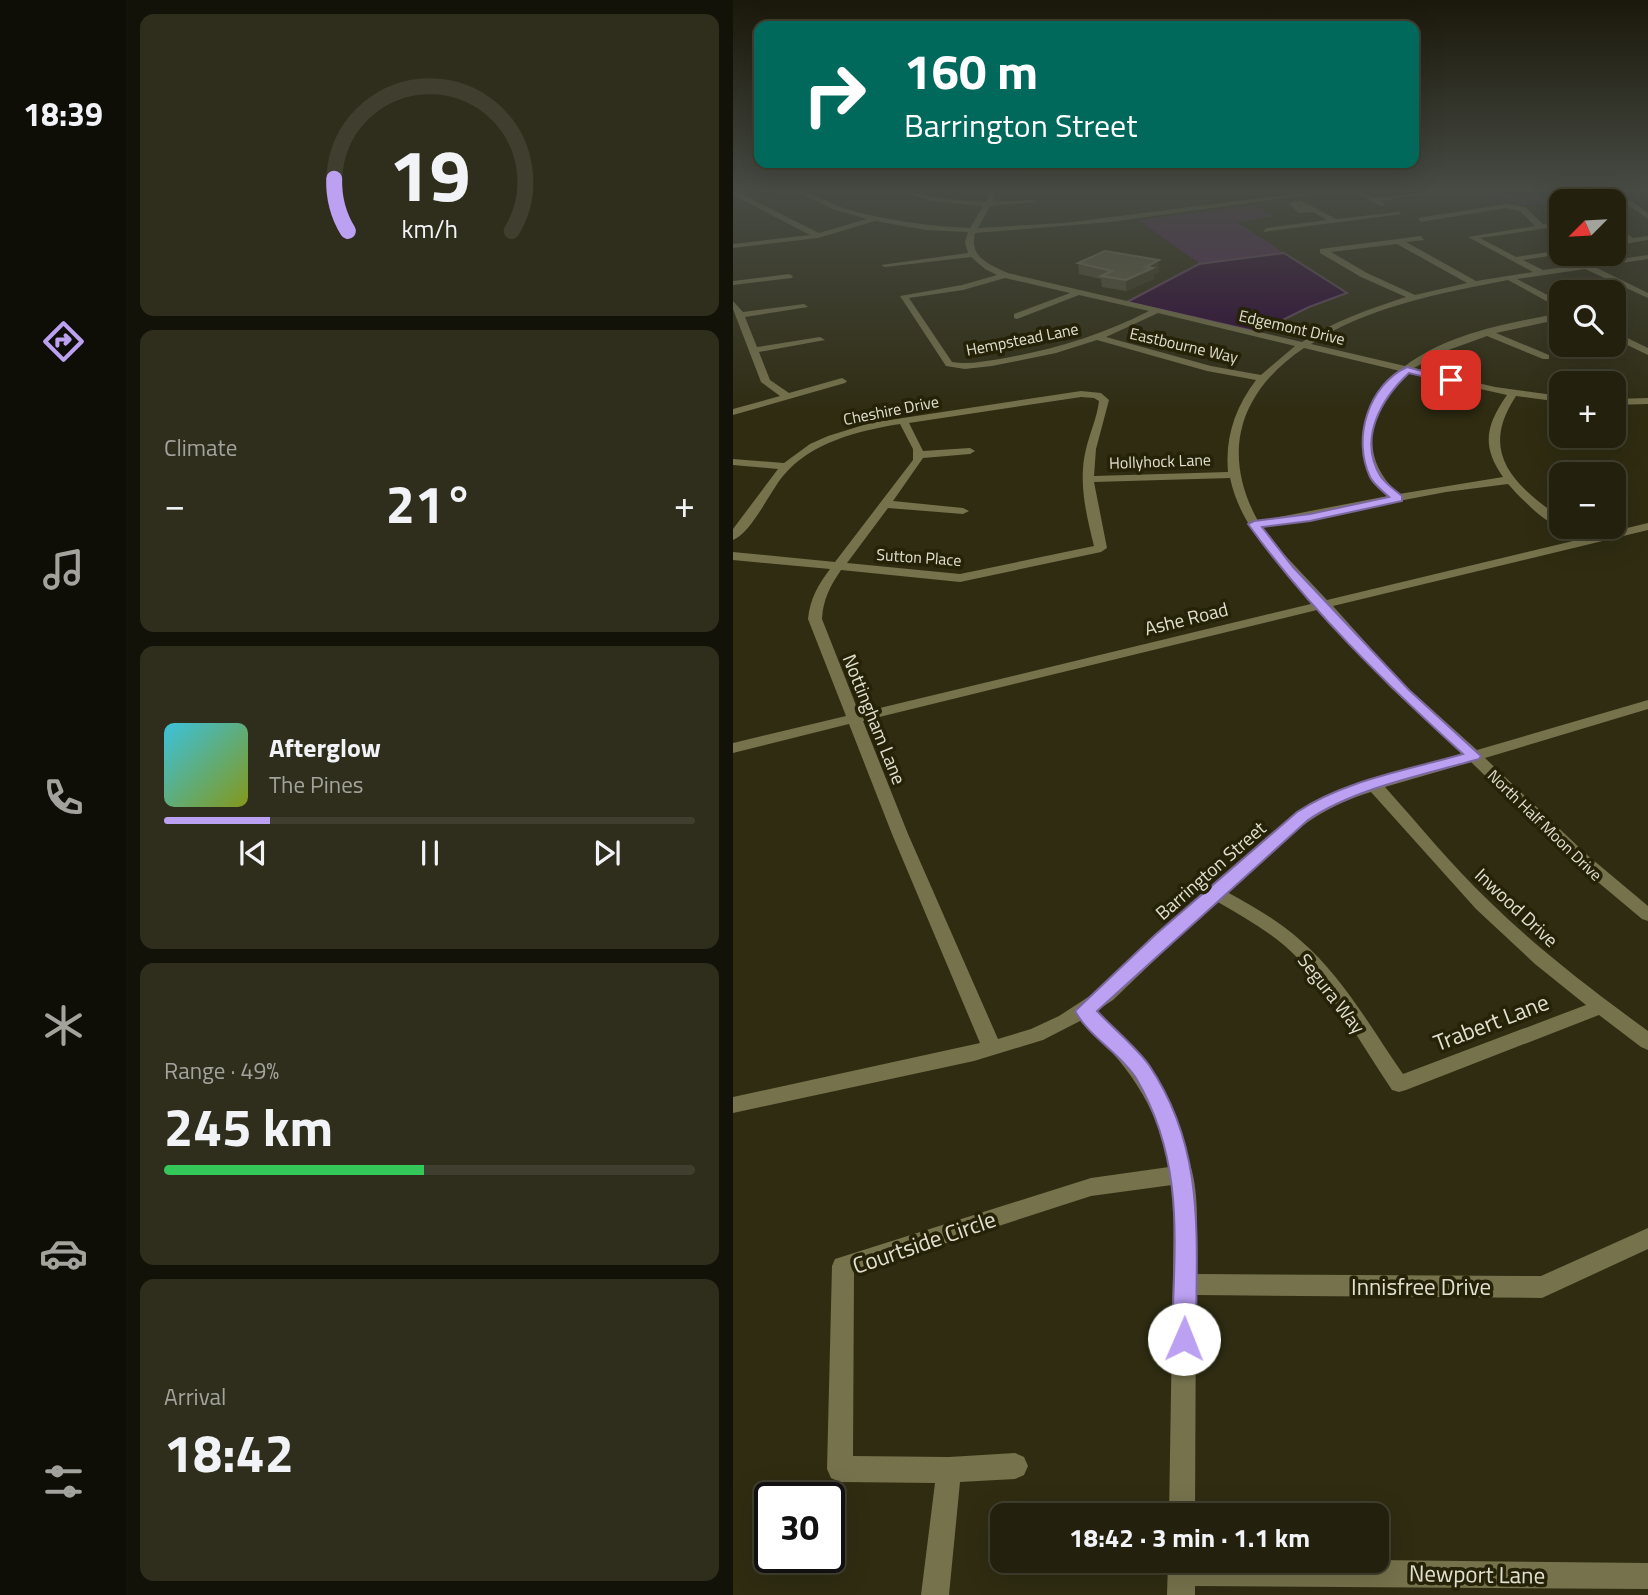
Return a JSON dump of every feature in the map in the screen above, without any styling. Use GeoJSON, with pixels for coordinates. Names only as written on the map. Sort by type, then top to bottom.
{"type":"FeatureCollection","features":[{"type":"Feature","properties":{"kind":"street"},"geometry":{"type":"LineString","coordinates":[[885,265],[890,264]]}},
{"type":"Feature","properties":{"kind":"street","name":"Edgemont Drive"},"geometry":{"type":"LineString","coordinates":[[983,264],[1005,275],[1077,293],[1407,370],[1549,398]]}},
{"type":"Feature","properties":{"kind":"street"},"geometry":{"type":"LineString","coordinates":[[1346,264],[1414,298]]}},
{"type":"Feature","properties":{"kind":"street"},"geometry":{"type":"LineString","coordinates":[[1440,264],[1477,285]]}},
{"type":"Feature","properties":{"kind":"street"},"geometry":{"type":"LineString","coordinates":[[1526,264],[1544,274]]}},
{"type":"Feature","properties":{"kind":"street","name":"North Half Moon Drive"},"geometry":{"type":"LineString","coordinates":[[1603,264],[1414,298],[1348,320],[1301,345],[1262,378],[1249,395],[1236,424],[1232,449],[1234,475],[1244,505],[1254,524],[1289,570],[1404,693],[1474,756],[1554,836],[1648,915]]}},
{"type":"Feature","properties":{"kind":"street"},"geometry":{"type":"LineString","coordinates":[[1588,267],[1648,296]]}},
{"type":"Feature","properties":{"kind":"street","name":"Hempstead Lane"},"geometry":{"type":"LineString","coordinates":[[1005,275],[963,287],[904,296],[949,364],[962,367],[1015,359],[1099,338],[1156,311]]}},
{"type":"Feature","properties":{"kind":"street"},"geometry":{"type":"LineString","coordinates":[[733,283],[789,276]]}},
{"type":"Feature","properties":{"kind":"street"},"geometry":{"type":"LineString","coordinates":[[1511,279],[1549,300]]}},
{"type":"Feature","properties":{"kind":"street"},"geometry":{"type":"LineString","coordinates":[[1017,316],[1077,293]]}},
{"type":"Feature","properties":{"kind":"street"},"geometry":{"type":"LineString","coordinates":[[733,304],[740,315],[766,382],[787,396]]}},
{"type":"Feature","properties":{"kind":"street"},"geometry":{"type":"LineString","coordinates":[[740,315],[804,307]]}},
{"type":"Feature","properties":{"kind":"street"},"geometry":{"type":"LineString","coordinates":[[1397,498],[1376,478],[1369,457],[1367,432],[1379,398],[1407,370],[1446,347],[1486,332],[1549,319]]}},
{"type":"Feature","properties":{"kind":"street"},"geometry":{"type":"LineString","coordinates":[[1486,332],[1546,357]]}},
{"type":"Feature","properties":{"kind":"street","name":"Eastbourne Way"},"geometry":{"type":"LineString","coordinates":[[1099,338],[1210,369],[1262,378]]}},
{"type":"Feature","properties":{"kind":"street"},"geometry":{"type":"LineString","coordinates":[[753,350],[820,341]]}},
{"type":"Feature","properties":{"kind":"street"},"geometry":{"type":"LineString","coordinates":[[1626,341],[1648,352]]}},
{"type":"Feature","properties":{"kind":"street"},"geometry":{"type":"LineString","coordinates":[[733,412],[842,381]]}},
{"type":"Feature","properties":{"kind":"street"},"geometry":{"type":"LineString","coordinates":[[1513,393],[1500,412],[1494,431],[1496,452],[1511,480],[1531,501],[1549,514]]}},
{"type":"Feature","properties":{"kind":"street","name":"Cheshire Drive"},"geometry":{"type":"LineString","coordinates":[[733,536],[749,519],[786,466],[805,451],[860,429],[903,422],[1081,394],[1097,395],[1104,403],[1090,451],[1088,479]]}},
{"type":"Feature","properties":{"kind":"street"},"geometry":{"type":"LineString","coordinates":[[1626,402],[1648,401]]}},
{"type":"Feature","properties":{"kind":"street"},"geometry":{"type":"LineString","coordinates":[[903,422],[919,455],[970,451]]}},
{"type":"Feature","properties":{"kind":"street","name":"Nottingham Lane"},"geometry":{"type":"LineString","coordinates":[[919,455],[914,468],[838,566],[819,595],[815,619],[900,834],[993,1048]]}},
{"type":"Feature","properties":{"kind":"street"},"geometry":{"type":"LineString","coordinates":[[733,462],[786,466]]}},
{"type":"Feature","properties":{"kind":"street","name":"Hollyhock Lane"},"geometry":{"type":"LineString","coordinates":[[1088,479],[1234,475]]}},
{"type":"Feature","properties":{"kind":"street","name":"Sutton Place"},"geometry":{"type":"LineString","coordinates":[[733,556],[960,578],[1101,548],[1088,479]]}},
{"type":"Feature","properties":{"kind":"street"},"geometry":{"type":"LineString","coordinates":[[1254,524],[1310,517],[1462,485],[1511,480]]}},
{"type":"Feature","properties":{"kind":"street"},"geometry":{"type":"LineString","coordinates":[[886,504],[963,511]]}},
{"type":"Feature","properties":{"kind":"street","name":"Ashe Road"},"geometry":{"type":"LineString","coordinates":[[733,748],[1648,526]]}},
{"type":"Feature","properties":{"kind":"street","name":"Barrington Street"},"geometry":{"type":"LineString","coordinates":[[733,1105],[993,1048],[1036,1035],[1085,1011],[1106,995],[1162,940],[1302,816],[1334,798],[1648,704]]}},
{"type":"Feature","properties":{"kind":"street","name":"Inwood Drive"},"geometry":{"type":"LineString","coordinates":[[1374,785],[1482,905],[1517,938],[1600,1007],[1648,1042]]}},
{"type":"Feature","properties":{"kind":"street","name":"Segura Way"},"geometry":{"type":"LineString","coordinates":[[1217,894],[1257,917],[1302,952],[1328,983],[1399,1084]]}},
{"type":"Feature","properties":{"kind":"street","name":"Trabert Lane"},"geometry":{"type":"LineString","coordinates":[[1399,1084],[1600,1007]]}},
{"type":"Feature","properties":{"kind":"street"},"geometry":{"type":"LineString","coordinates":[[1085,1011],[1123,1048],[1155,1092],[1169,1121],[1183,1174],[1185,1284],[1182,1503]]}},
{"type":"Feature","properties":{"kind":"street","name":"Courtside Circle"},"geometry":{"type":"LineString","coordinates":[[1015,1466],[949,1470],[840,1469],[843,1266],[1091,1187],[1183,1174]]}},
{"type":"Feature","properties":{"kind":"street","name":"Innisfree Drive"},"geometry":{"type":"LineString","coordinates":[[1185,1284],[1542,1287],[1648,1238]]}},
{"type":"Feature","properties":{"kind":"street"},"geometry":{"type":"LineString","coordinates":[[935,1595],[949,1470]]}},
{"type":"Feature","properties":{"kind":"street","name":"Newport Lane"},"geometry":{"type":"LineString","coordinates":[[1181,1576],[1648,1576]]}},
{"type":"Feature","properties":{"kind":"shaded area"},"geometry":{"type":"Polygon","coordinates":[[[1198,264],[1302,264],[1347,293],[1309,307],[1258,332],[1127,302],[1198,264]]]}},
{"type":"Feature","properties":{"kind":"building"},"geometry":{"type":"Polygon","coordinates":[[[1084,264],[1151,264],[1146,267],[1153,268],[1126,280],[1101,276],[1112,271],[1084,264]]]}},
{"type":"Feature","properties":{"kind":"route"},"geometry":{"type":"LineString","coordinates":[[1184,1339],[1185,1208],[1178,1149],[1169,1121],[1140,1069],[1123,1048],[1085,1011],[1106,995],[1162,940],[1302,816],[1334,798],[1474,756],[1404,693],[1289,570],[1254,524],[1310,517],[1397,498],[1382,485],[1372,470],[1367,432],[1373,409],[1387,388],[1407,370],[1451,380]]}}]}
